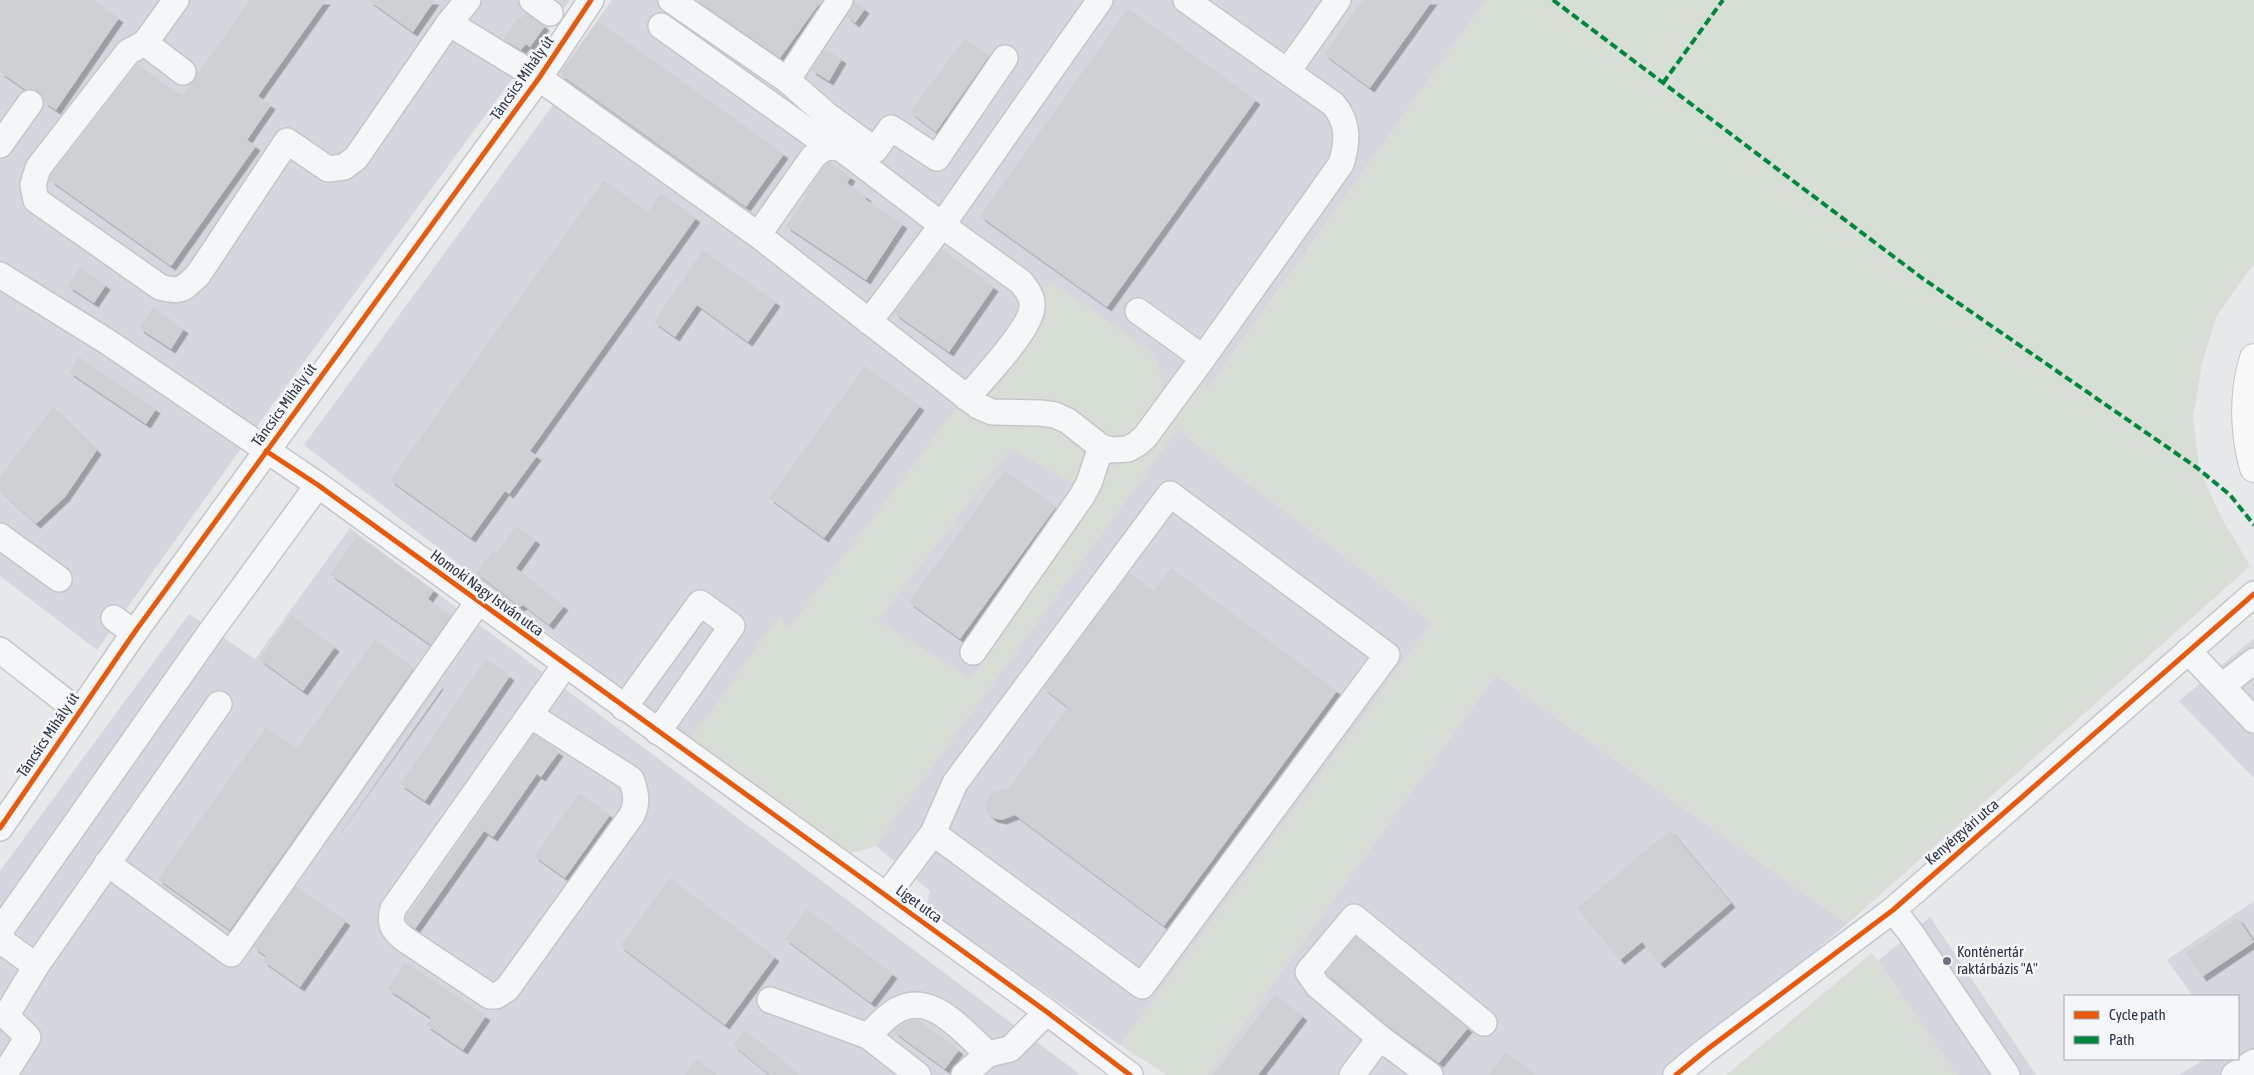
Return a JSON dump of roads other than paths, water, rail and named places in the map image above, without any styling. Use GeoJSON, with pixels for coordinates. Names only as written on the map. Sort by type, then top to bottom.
{"type":"FeatureCollection","features":[{"type":"Feature","properties":{"kind":"main road"},"geometry":{"type":"LineString","coordinates":[[2254,358],[2246,399],[2247,433],[2254,468]]}},
{"type":"Feature","properties":{"kind":"street"},"geometry":{"type":"LineString","coordinates":[[176,0],[145,43],[128,52],[38,168],[33,186],[36,200],[160,287],[174,291],[183,289],[198,275],[287,141],[328,169],[344,167],[356,158],[449,22],[468,0]]}},
{"type":"Feature","properties":{"kind":"street","name":"Táncsics Mihály út"},"geometry":{"type":"LineString","coordinates":[[0,828],[134,633],[539,78],[591,0]]}},
{"type":"Feature","properties":{"kind":"street"},"geometry":{"type":"LineString","coordinates":[[671,0],[787,80],[827,115],[875,150],[891,128],[937,158],[1005,58]]}},
{"type":"Feature","properties":{"kind":"street"},"geometry":{"type":"LineString","coordinates":[[787,80],[840,0]]}},
{"type":"Feature","properties":{"kind":"street"},"geometry":{"type":"LineString","coordinates":[[869,322],[942,225],[1100,0]]}},
{"type":"Feature","properties":{"kind":"street"},"geometry":{"type":"LineString","coordinates":[[449,22],[539,78],[758,235],[967,398],[992,412],[1055,415],[1068,421],[1101,447],[1120,451],[1137,444],[1144,437],[1203,358],[1340,164],[1345,151],[1345,124],[1341,113],[1333,104],[1186,0]]}},
{"type":"Feature","properties":{"kind":"street"},"geometry":{"type":"LineString","coordinates":[[1288,71],[1338,0]]}},
{"type":"Feature","properties":{"kind":"street"},"geometry":{"type":"LineString","coordinates":[[661,26],[829,146],[842,149],[942,225],[1022,282],[1030,294],[1032,306],[1030,318],[1021,332],[967,398]]}},
{"type":"Feature","properties":{"kind":"street"},"geometry":{"type":"LineString","coordinates":[[145,43],[183,72]]}},
{"type":"Feature","properties":{"kind":"street"},"geometry":{"type":"LineString","coordinates":[[0,145],[30,103]]}},
{"type":"Feature","properties":{"kind":"street"},"geometry":{"type":"LineString","coordinates":[[758,235],[813,158],[821,149],[829,146]]}},
{"type":"Feature","properties":{"kind":"street","name":"Homoki Nagy István utca"},"geometry":{"type":"LineString","coordinates":[[0,275],[108,342],[318,485],[691,756]]}},
{"type":"Feature","properties":{"kind":"street"},"geometry":{"type":"LineString","coordinates":[[1138,311],[1203,358]]}},
{"type":"Feature","properties":{"kind":"street"},"geometry":{"type":"LineString","coordinates":[[973,652],[1082,496],[1090,483],[1101,447]]}},
{"type":"Feature","properties":{"kind":"street"},"geometry":{"type":"LineString","coordinates":[[0,930],[218,622],[318,485]]}},
{"type":"Feature","properties":{"kind":"street"},"geometry":{"type":"LineString","coordinates":[[886,896],[933,832],[954,783],[1170,494],[1387,655],[1142,986],[933,832]]}},
{"type":"Feature","properties":{"kind":"street"},"geometry":{"type":"LineString","coordinates":[[0,536],[59,578]]}},
{"type":"Feature","properties":{"kind":"street","name":"Kenyérgyári utca"},"geometry":{"type":"LineString","coordinates":[[1676,1075],[1705,1051],[1893,910],[2254,594]]}},
{"type":"Feature","properties":{"kind":"street"},"geometry":{"type":"LineString","coordinates":[[111,858],[231,954],[478,602]]}},
{"type":"Feature","properties":{"kind":"street"},"geometry":{"type":"LineString","coordinates":[[624,708],[700,603],[732,626],[658,732]]}},
{"type":"Feature","properties":{"kind":"street"},"geometry":{"type":"LineString","coordinates":[[114,618],[134,633]]}},
{"type":"Feature","properties":{"kind":"street"},"geometry":{"type":"LineString","coordinates":[[0,650],[80,712]]}},
{"type":"Feature","properties":{"kind":"street"},"geometry":{"type":"LineString","coordinates":[[2188,651],[2254,720]]}},
{"type":"Feature","properties":{"kind":"street"},"geometry":{"type":"LineString","coordinates":[[2222,686],[2254,661]]}},
{"type":"Feature","properties":{"kind":"street"},"geometry":{"type":"LineString","coordinates":[[530,714],[631,779],[636,795],[636,803],[632,815],[507,989],[496,996],[490,996],[403,938],[391,925],[390,917],[393,909],[530,714],[565,665]]}},
{"type":"Feature","properties":{"kind":"street"},"geometry":{"type":"LineString","coordinates":[[6,1060],[28,1037],[6,1016],[36,966],[219,704]]}},
{"type":"Feature","properties":{"kind":"street","name":"Liget utca"},"geometry":{"type":"LineString","coordinates":[[691,756],[1047,1012],[1130,1075]]}},
{"type":"Feature","properties":{"kind":"street"},"geometry":{"type":"LineString","coordinates":[[111,858],[115,818]]}},
{"type":"Feature","properties":{"kind":"street"},"geometry":{"type":"LineString","coordinates":[[1893,910],[1911,933],[2007,1075]]}},
{"type":"Feature","properties":{"kind":"street"},"geometry":{"type":"LineString","coordinates":[[1430,1075],[1380,1038],[1318,986],[1308,972],[1354,916],[1484,1023]]}},
{"type":"Feature","properties":{"kind":"street"},"geometry":{"type":"LineString","coordinates":[[0,940],[36,966]]}},
{"type":"Feature","properties":{"kind":"street"},"geometry":{"type":"LineString","coordinates":[[770,1000],[868,1036],[918,1075]]}},
{"type":"Feature","properties":{"kind":"street"},"geometry":{"type":"LineString","coordinates":[[868,1036],[893,1012],[906,1006],[918,1004],[927,1006],[942,1014],[988,1054]]}},
{"type":"Feature","properties":{"kind":"street"},"geometry":{"type":"LineString","coordinates":[[964,1075],[988,1054],[1010,1049],[1047,1012]]}},
{"type":"Feature","properties":{"kind":"street"},"geometry":{"type":"LineString","coordinates":[[1352,1075],[1380,1038]]}},
{"type":"Feature","properties":{"kind":"street"},"geometry":{"type":"LineString","coordinates":[[2234,1075],[2254,1062]]}},
{"type":"Feature","properties":{"kind":"place","name":"Konténertár raktárbázis \"A\""},"geometry":{"type":"Point","coordinates":[1947,961]}}]}
